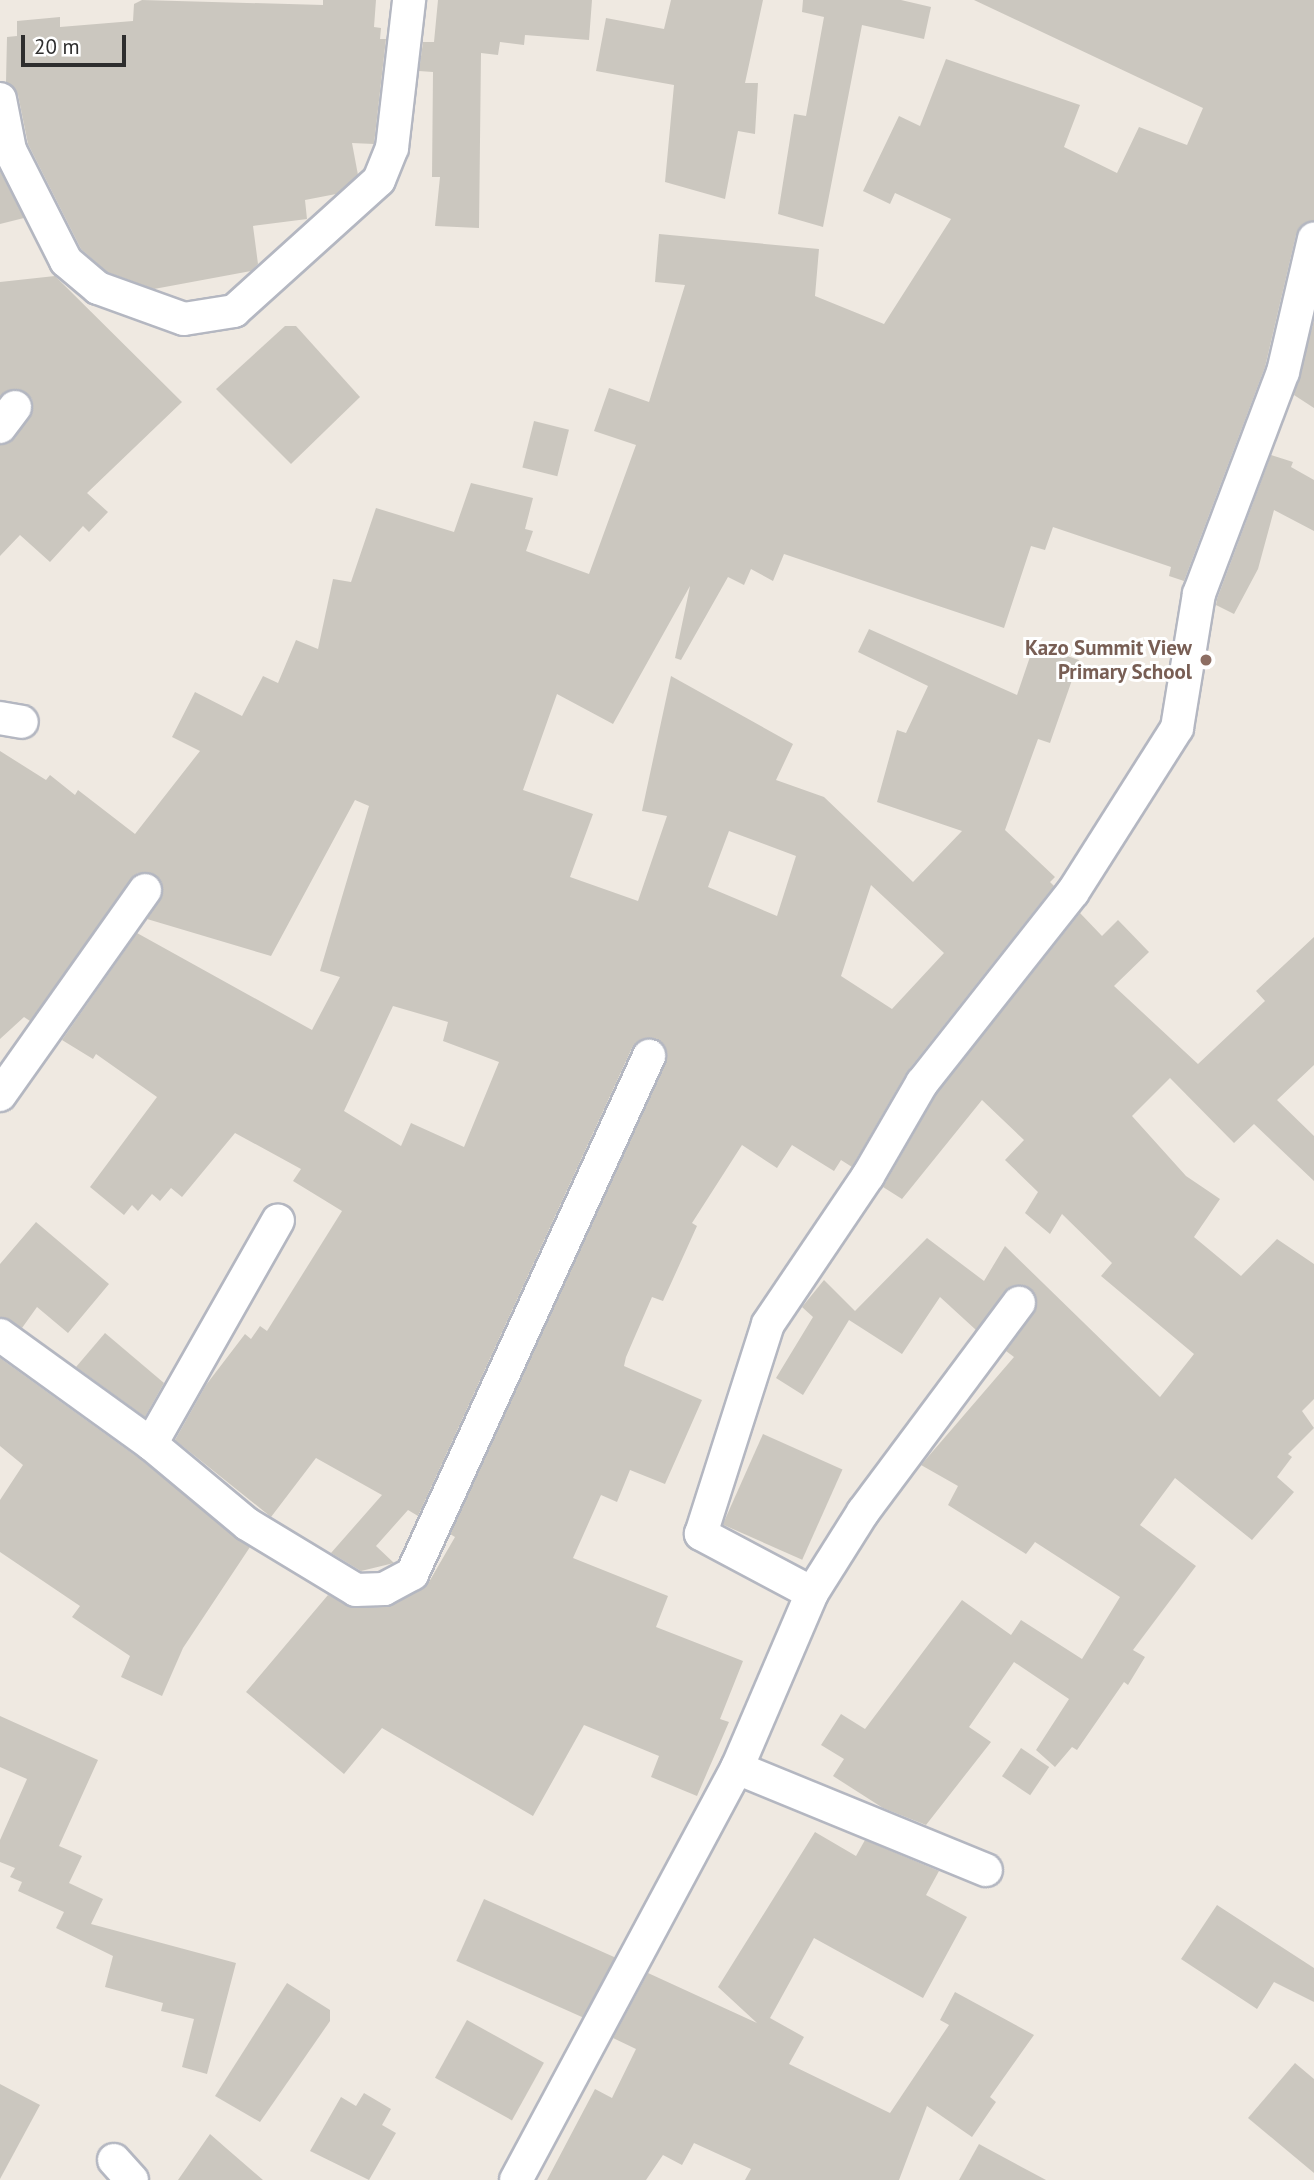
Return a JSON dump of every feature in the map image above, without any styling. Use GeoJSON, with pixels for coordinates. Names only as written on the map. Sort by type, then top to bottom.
{"type":"FeatureCollection","features":[{"type":"Feature","properties":{"kind":"street"},"geometry":{"type":"LineString","coordinates":[[0,99],[10,150],[66,261],[98,288],[184,319],[234,311],[379,180],[392,148],[408,0]]}},
{"type":"Feature","properties":{"kind":"street"},"geometry":{"type":"LineString","coordinates":[[812,1593],[701,1534],[768,1324],[868,1176],[922,1083],[1073,892],[1177,728],[1199,594],[1283,372],[1314,239]]}},
{"type":"Feature","properties":{"kind":"street"},"geometry":{"type":"LineString","coordinates":[[0,1095],[145,890]]}},
{"type":"Feature","properties":{"kind":"street"},"geometry":{"type":"LineString","coordinates":[[0,1335],[151,1444],[247,1524],[356,1590],[384,1589],[412,1574],[649,1056]]}},
{"type":"Feature","properties":{"kind":"street"},"geometry":{"type":"LineString","coordinates":[[151,1444],[278,1220]]}},
{"type":"Feature","properties":{"kind":"street"},"geometry":{"type":"LineString","coordinates":[[516,2180],[737,1768],[812,1593],[863,1511],[1019,1303]]}},
{"type":"Feature","properties":{"kind":"street"},"geometry":{"type":"LineString","coordinates":[[737,1768],[986,1870]]}},
{"type":"Feature","properties":{"kind":"building"},"geometry":{"type":"Polygon","coordinates":[[[142,0],[323,5],[323,0],[376,0],[374,27],[381,28],[380,39],[386,39],[374,144],[352,143],[358,175],[336,194],[305,200],[307,219],[253,226],[258,264],[251,271],[154,289],[107,272],[81,249],[28,144],[18,95],[6,82],[7,37],[17,36],[17,21],[60,17],[60,27],[133,21],[134,4],[142,0]]]}},
{"type":"Feature","properties":{"kind":"building"},"geometry":{"type":"Polygon","coordinates":[[[438,0],[592,0],[589,40],[525,35],[524,45],[500,42],[498,55],[481,53],[479,228],[435,226],[440,177],[432,177],[433,72],[419,71],[423,42],[434,42],[438,0]]]}},
{"type":"Feature","properties":{"kind":"building"},"geometry":{"type":"Polygon","coordinates":[[[671,0],[763,0],[745,83],[758,83],[755,134],[738,131],[725,199],[665,182],[674,85],[596,71],[606,18],[664,29],[671,0]]]}},
{"type":"Feature","properties":{"kind":"building"},"geometry":{"type":"Polygon","coordinates":[[[803,0],[901,0],[931,7],[924,39],[862,25],[823,227],[778,214],[794,114],[806,116],[824,17],[802,12],[803,0]]]}},
{"type":"Feature","properties":{"kind":"building"},"geometry":{"type":"Polygon","coordinates":[[[974,0],[1314,0],[1314,221],[1296,235],[1265,367],[1184,581],[1169,576],[1171,567],[1053,527],[1045,550],[1031,546],[1004,628],[784,554],[773,581],[751,569],[744,585],[728,577],[681,660],[675,658],[690,586],[613,724],[557,694],[523,790],[593,814],[570,877],[638,901],[667,816],[642,811],[671,676],[793,744],[776,780],[824,797],[913,882],[962,831],[877,802],[897,730],[906,733],[928,686],[858,652],[869,629],[1017,695],[1034,645],[1079,660],[1050,743],[1038,739],[1005,830],[1055,877],[1050,882],[1054,886],[907,1072],[852,1167],[841,1160],[834,1171],[792,1145],[777,1168],[742,1145],[692,1223],[697,1226],[663,1301],[652,1297],[626,1357],[624,1366],[702,1400],[665,1484],[630,1470],[617,1502],[601,1495],[573,1558],[668,1596],[656,1627],[743,1661],[720,1719],[729,1722],[697,1796],[651,1777],[659,1756],[584,1725],[533,1816],[382,1728],[344,1774],[246,1692],[328,1595],[356,1608],[385,1607],[429,1582],[455,1537],[450,1534],[667,1054],[664,1045],[648,1038],[632,1048],[418,1516],[408,1510],[376,1546],[394,1563],[361,1571],[331,1553],[382,1495],[316,1458],[271,1517],[175,1440],[206,1385],[245,1334],[251,1339],[260,1326],[267,1331],[342,1211],[293,1181],[301,1169],[235,1133],[182,1197],[171,1188],[160,1201],[152,1194],[138,1211],[132,1205],[124,1215],[90,1187],[157,1097],[96,1054],[93,1059],[62,1040],[137,933],[312,1030],[340,977],[320,971],[369,806],[355,800],[271,956],[147,919],[160,900],[162,883],[155,875],[138,873],[30,1021],[24,1017],[0,1039],[0,751],[46,780],[50,775],[75,795],[78,790],[135,834],[200,751],[172,737],[195,692],[242,716],[263,676],[278,683],[296,640],[318,649],[333,579],[351,582],[376,508],[454,532],[471,483],[533,498],[525,529],[533,531],[526,551],[589,574],[636,445],[594,431],[609,388],[649,402],[685,285],[655,282],[659,234],[819,249],[815,296],[884,324],[951,219],[895,193],[890,204],[863,191],[899,116],[920,126],[946,59],[1080,105],[1064,147],[1117,173],[1139,127],[1187,145],[1203,108],[974,0]],[[729,831],[708,887],[777,916],[796,856],[729,831]],[[871,885],[841,976],[892,1009],[944,953],[871,885]],[[393,1006],[344,1111],[401,1146],[411,1123],[464,1147],[499,1062],[443,1041],[448,1022],[393,1006]]]}},
{"type":"Feature","properties":{"kind":"building"},"geometry":{"type":"Polygon","coordinates":[[[0,171],[24,218],[0,224],[0,171]]]}},
{"type":"Feature","properties":{"kind":"building"},"geometry":{"type":"Polygon","coordinates":[[[55,276],[182,402],[87,493],[108,512],[89,532],[83,526],[50,562],[20,535],[0,556],[0,445],[15,438],[33,409],[32,399],[18,389],[0,396],[0,282],[55,276]]]}},
{"type":"Feature","properties":{"kind":"building"},"geometry":{"type":"Polygon","coordinates":[[[1314,320],[1314,408],[1294,395],[1314,320]]]}},
{"type":"Feature","properties":{"kind":"building"},"geometry":{"type":"Polygon","coordinates":[[[285,326],[296,326],[360,397],[291,464],[216,389],[285,326]]]}},
{"type":"Feature","properties":{"kind":"building"},"geometry":{"type":"Polygon","coordinates":[[[534,421],[569,430],[557,476],[522,468],[534,421]]]}},
{"type":"Feature","properties":{"kind":"building"},"geometry":{"type":"Polygon","coordinates":[[[1271,455],[1293,462],[1291,467],[1314,480],[1314,531],[1274,510],[1258,569],[1234,614],[1216,605],[1217,599],[1271,455]]]}},
{"type":"Feature","properties":{"kind":"building"},"geometry":{"type":"Polygon","coordinates":[[[1080,913],[1102,936],[1118,920],[1149,952],[1114,986],[1198,1064],[1265,1001],[1256,991],[1314,937],[1314,1065],[1277,1100],[1314,1136],[1314,1181],[1254,1124],[1234,1143],[1170,1078],[1132,1116],[1186,1176],[1220,1199],[1194,1237],[1241,1276],[1277,1239],[1314,1264],[1314,1399],[1302,1411],[1314,1428],[1288,1454],[1292,1457],[1277,1477],[1294,1492],[1252,1540],[1175,1478],[1140,1525],[1196,1566],[1133,1650],[1145,1657],[1128,1685],[1124,1682],[1077,1750],[1072,1747],[1055,1767],[1036,1750],[1069,1699],[1014,1662],[969,1727],[991,1742],[926,1825],[883,1808],[833,1776],[844,1759],[821,1745],[841,1714],[865,1729],[962,1600],[1011,1635],[1021,1620],[1082,1659],[1120,1597],[1035,1542],[1026,1554],[948,1505],[958,1486],[921,1465],[1014,1357],[1006,1351],[1034,1313],[1036,1296],[1022,1285],[1011,1286],[976,1330],[940,1297],[902,1354],[849,1320],[803,1395],[776,1378],[813,1317],[802,1307],[824,1280],[855,1311],[927,1238],[984,1281],[1005,1246],[1160,1397],[1194,1354],[1101,1276],[1112,1263],[1062,1214],[1050,1234],[1025,1213],[1038,1192],[1005,1160],[1024,1140],[982,1100],[902,1199],[883,1187],[937,1093],[1080,913]]]}},
{"type":"Feature","properties":{"kind":"building"},"geometry":{"type":"Polygon","coordinates":[[[36,1222],[109,1284],[68,1333],[37,1307],[22,1328],[0,1317],[0,1264],[36,1222]]]}},
{"type":"Feature","properties":{"kind":"building"},"geometry":{"type":"Polygon","coordinates":[[[105,1333],[164,1383],[145,1417],[76,1367],[105,1333]]]}},
{"type":"Feature","properties":{"kind":"building"},"geometry":{"type":"Polygon","coordinates":[[[0,1358],[140,1459],[250,1547],[183,1648],[162,1696],[121,1677],[130,1656],[72,1617],[80,1606],[0,1552],[0,1500],[23,1465],[0,1446],[0,1358]]]}},
{"type":"Feature","properties":{"kind":"building"},"geometry":{"type":"Polygon","coordinates":[[[763,1434],[842,1469],[802,1560],[723,1524],[763,1434]]]}},
{"type":"Feature","properties":{"kind":"building"},"geometry":{"type":"Polygon","coordinates":[[[0,1716],[98,1760],[59,1846],[82,1856],[69,1883],[103,1899],[91,1924],[236,1963],[207,2074],[182,2067],[194,2019],[161,2011],[163,2003],[105,1987],[113,1956],[56,1928],[64,1912],[18,1891],[22,1882],[10,1877],[15,1868],[0,1862],[0,1840],[27,1779],[0,1767],[0,1716]]]}},
{"type":"Feature","properties":{"kind":"building"},"geometry":{"type":"Polygon","coordinates":[[[1021,1748],[1049,1767],[1030,1795],[1002,1776],[1021,1748]]]}},
{"type":"Feature","properties":{"kind":"building"},"geometry":{"type":"Polygon","coordinates":[[[815,1832],[856,1856],[865,1840],[939,1871],[926,1895],[967,1917],[923,1998],[814,1938],[770,2018],[804,2037],[789,2064],[890,2113],[949,2025],[940,2020],[955,1992],[1034,2035],[990,2097],[996,2102],[972,2137],[927,2106],[899,2180],[745,2180],[751,2169],[694,2143],[682,2165],[663,2155],[646,2180],[547,2180],[595,2089],[612,2098],[636,2049],[613,2038],[648,1973],[757,2023],[718,1987],[815,1832]]]}},
{"type":"Feature","properties":{"kind":"building"},"geometry":{"type":"Polygon","coordinates":[[[484,1899],[615,1957],[587,2019],[456,1961],[484,1899]]]}},
{"type":"Feature","properties":{"kind":"building"},"geometry":{"type":"Polygon","coordinates":[[[1217,1905],[1314,1968],[1314,2002],[1274,1982],[1257,2009],[1181,1959],[1217,1905]]]}},
{"type":"Feature","properties":{"kind":"building"},"geometry":{"type":"Polygon","coordinates":[[[287,1983],[330,2010],[330,2021],[260,2122],[215,2096],[287,1983]]]}},
{"type":"Feature","properties":{"kind":"building"},"geometry":{"type":"Polygon","coordinates":[[[467,2020],[544,2063],[512,2120],[435,2078],[467,2020]]]}},
{"type":"Feature","properties":{"kind":"building"},"geometry":{"type":"Polygon","coordinates":[[[1295,2063],[1314,2079],[1314,2173],[1248,2118],[1295,2063]]]}},
{"type":"Feature","properties":{"kind":"building"},"geometry":{"type":"Polygon","coordinates":[[[0,2084],[40,2105],[0,2179],[0,2084]]]}},
{"type":"Feature","properties":{"kind":"building"},"geometry":{"type":"Polygon","coordinates":[[[364,2093],[391,2109],[382,2125],[396,2133],[369,2180],[310,2151],[341,2097],[356,2106],[364,2093]]]}},
{"type":"Feature","properties":{"kind":"building"},"geometry":{"type":"Polygon","coordinates":[[[210,2134],[226,2148],[263,2180],[178,2180],[210,2134]]]}},
{"type":"Feature","properties":{"kind":"building"},"geometry":{"type":"Polygon","coordinates":[[[979,2144],[1046,2180],[959,2180],[979,2144]]]}},
{"type":"Feature","properties":{"kind":"place","name":"Kazo Summit View Primary School"},"geometry":{"type":"Point","coordinates":[1206,660]}}]}
